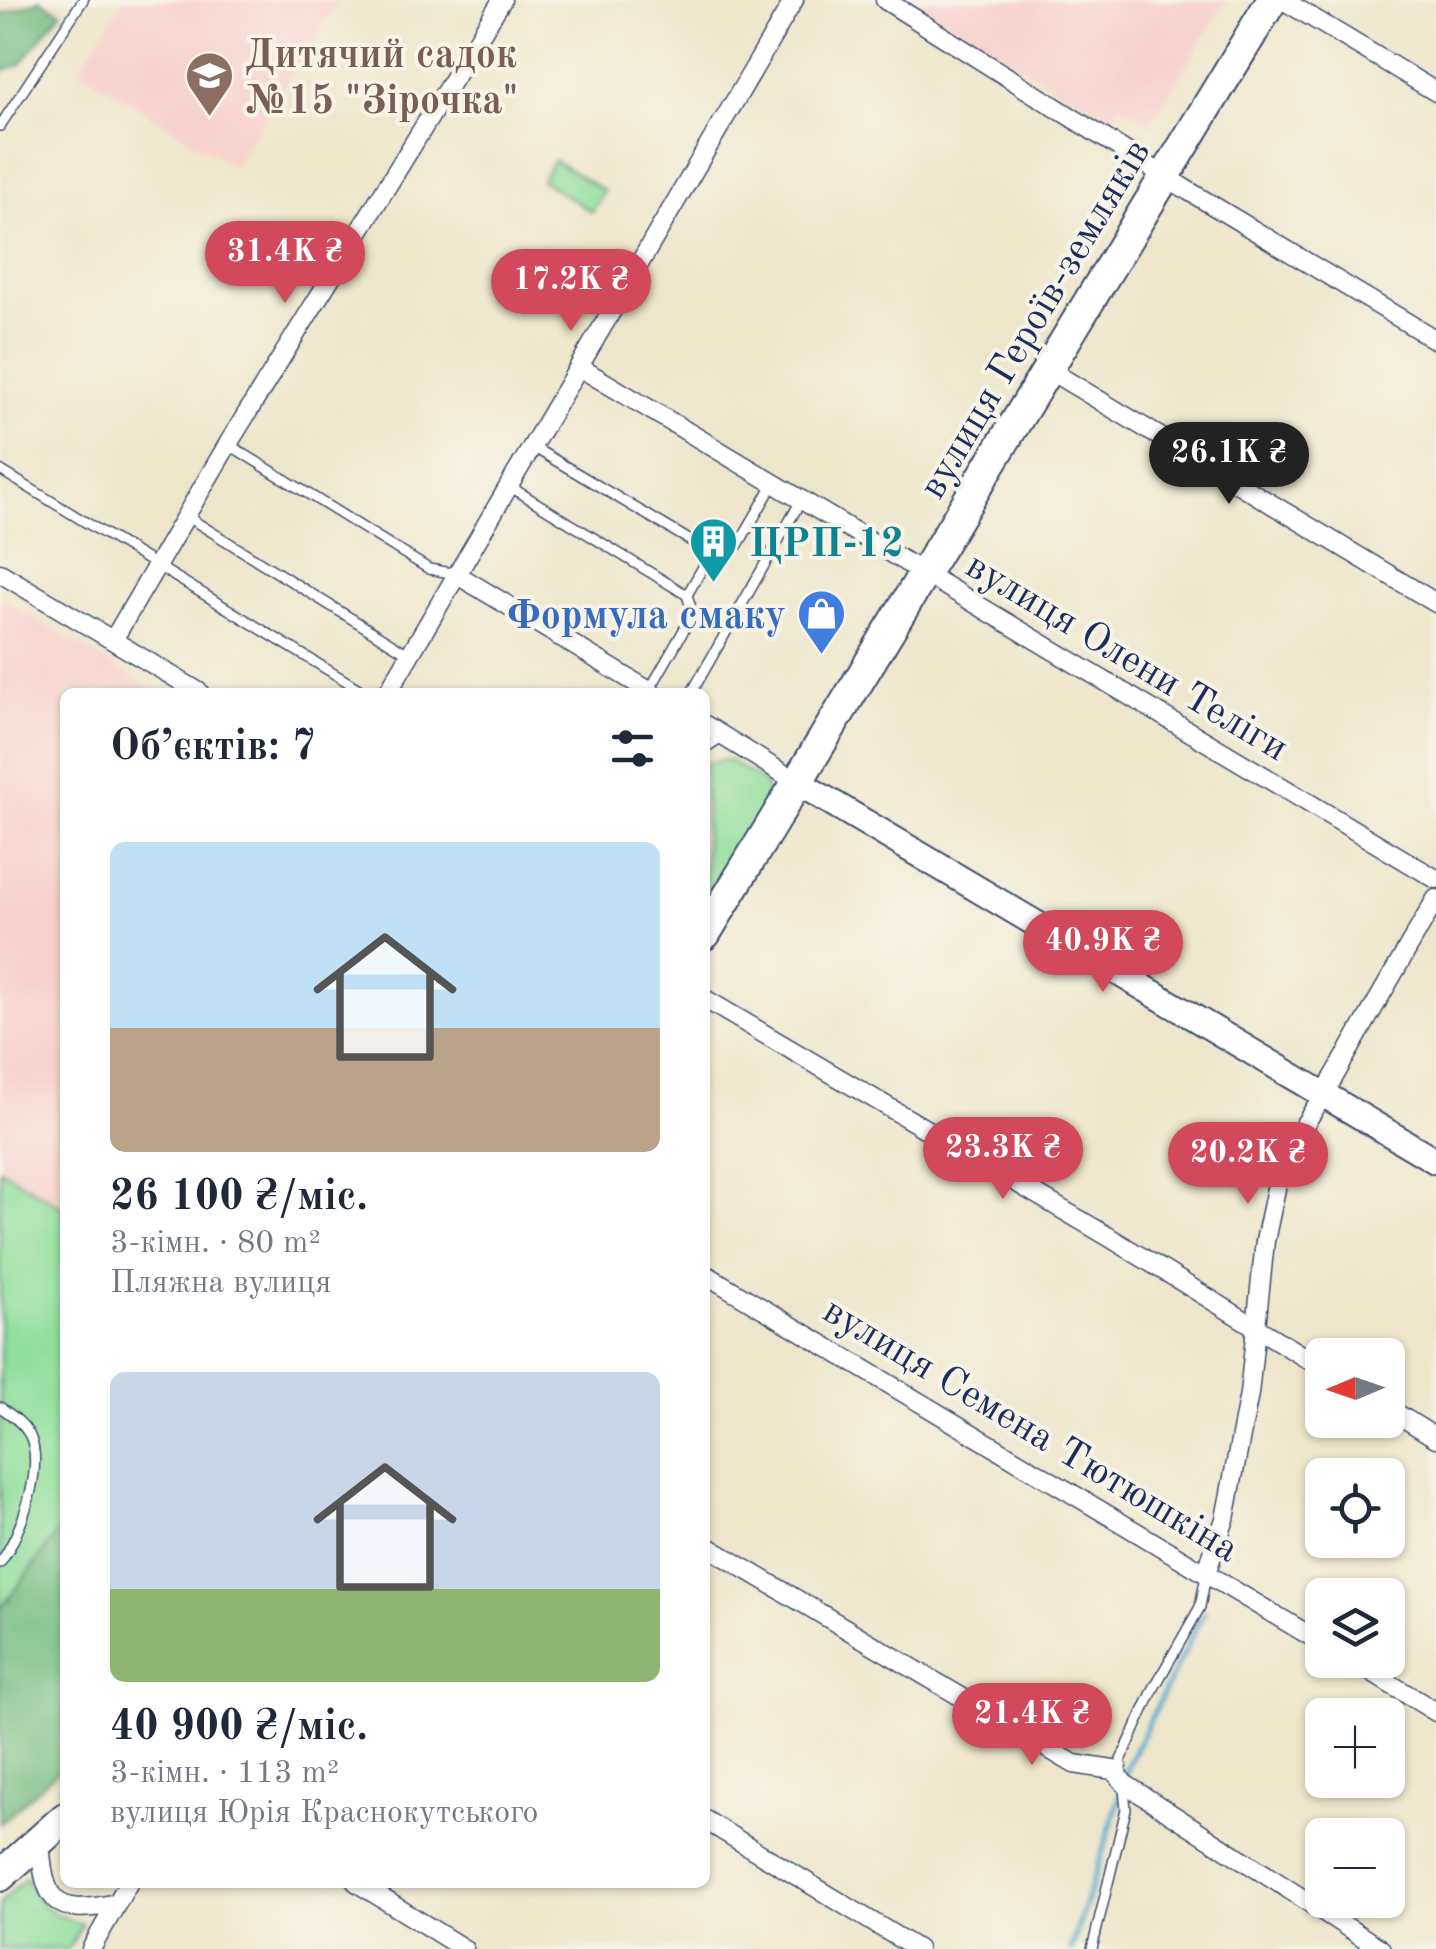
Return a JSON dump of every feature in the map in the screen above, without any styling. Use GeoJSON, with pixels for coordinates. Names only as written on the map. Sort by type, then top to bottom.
{"type":"FeatureCollection","features":[{"type":"Feature","properties":{"kind":"main road","name":"вулиця Героїв-земляків"},"geometry":{"type":"LineString","coordinates":[[710,926],[1272,0]]}},
{"type":"Feature","properties":{"kind":"main road"},"geometry":{"type":"LineString","coordinates":[[0,1876],[60,1822]]}},
{"type":"Feature","properties":{"kind":"street"},"geometry":{"type":"LineString","coordinates":[[113,640],[228,444],[502,0]]}},
{"type":"Feature","properties":{"kind":"street"},"geometry":{"type":"LineString","coordinates":[[390,688],[794,0]]}},
{"type":"Feature","properties":{"kind":"street"},"geometry":{"type":"LineString","coordinates":[[885,0],[1436,340]]}},
{"type":"Feature","properties":{"kind":"street"},"geometry":{"type":"LineString","coordinates":[[1283,0],[1436,92]]}},
{"type":"Feature","properties":{"kind":"street","name":"вулиця Олени Теліги"},"geometry":{"type":"LineString","coordinates":[[579,367],[1436,879]]}},
{"type":"Feature","properties":{"kind":"street"},"geometry":{"type":"LineString","coordinates":[[1049,370],[1436,603]]}},
{"type":"Feature","properties":{"kind":"street"},"geometry":{"type":"LineString","coordinates":[[0,573],[192,688]]}},
{"type":"Feature","properties":{"kind":"street"},"geometry":{"type":"LineString","coordinates":[[456,574],[643,688]]}},
{"type":"Feature","properties":{"kind":"street"},"geometry":{"type":"LineString","coordinates":[[710,729],[1436,1161]]}},
{"type":"Feature","properties":{"kind":"street"},"geometry":{"type":"LineString","coordinates":[[1206,1573],[1226,1518],[1250,1394],[1265,1241],[1282,1160],[1436,899]]}},
{"type":"Feature","properties":{"kind":"street"},"geometry":{"type":"LineString","coordinates":[[710,1002],[1109,1236],[1305,1358]]}},
{"type":"Feature","properties":{"kind":"street","name":"вулиця Семена Тютюшкіна"},"geometry":{"type":"LineString","coordinates":[[710,1277],[1305,1633]]}},
{"type":"Feature","properties":{"kind":"street"},"geometry":{"type":"LineString","coordinates":[[1405,1419],[1436,1438]]}},
{"type":"Feature","properties":{"kind":"street"},"geometry":{"type":"LineString","coordinates":[[710,1548],[1074,1764],[1113,1770],[1125,1784],[1380,1949]]}},
{"type":"Feature","properties":{"kind":"street"},"geometry":{"type":"LineString","coordinates":[[1380,1678],[1436,1712]]}},
{"type":"Feature","properties":{"kind":"street"},"geometry":{"type":"LineString","coordinates":[[710,1823],[917,1949]]}},
{"type":"Feature","properties":{"kind":"street"},"geometry":{"type":"LineString","coordinates":[[40,1840],[44,1882],[56,1902],[77,1910],[116,1904]]}},
{"type":"Feature","properties":{"kind":"street"},"geometry":{"type":"LineString","coordinates":[[91,1949],[125,1888]]}},
{"type":"Feature","properties":{"kind":"street"},"geometry":{"type":"LineString","coordinates":[[366,1888],[464,1949]]}},
{"type":"Feature","properties":{"kind":"lane"},"geometry":{"type":"LineString","coordinates":[[0,126],[5,108],[83,0]]}},
{"type":"Feature","properties":{"kind":"lane"},"geometry":{"type":"LineString","coordinates":[[228,444],[429,570],[456,574]]}},
{"type":"Feature","properties":{"kind":"lane"},"geometry":{"type":"LineString","coordinates":[[532,446],[710,554]]}},
{"type":"Feature","properties":{"kind":"lane"},"geometry":{"type":"LineString","coordinates":[[0,470],[358,688]]}},
{"type":"Feature","properties":{"kind":"lane"},"geometry":{"type":"LineString","coordinates":[[687,595],[710,554],[738,545],[774,482]]}},
{"type":"Feature","properties":{"kind":"lane"},"geometry":{"type":"LineString","coordinates":[[509,486],[687,595],[693,614],[652,688]]}},
{"type":"Feature","properties":{"kind":"lane"},"geometry":{"type":"LineString","coordinates":[[694,688],[802,500]]}},
{"type":"Feature","properties":{"kind":"lane"},"geometry":{"type":"LineString","coordinates":[[186,516],[410,655]]}},
{"type":"Feature","properties":{"kind":"lane"},"geometry":{"type":"LineString","coordinates":[[710,746],[725,737]]}},
{"type":"Feature","properties":{"kind":"lane"},"geometry":{"type":"LineString","coordinates":[[0,1407],[18,1419],[31,1438],[33,1459],[28,1503],[0,1563]]}},
{"type":"Feature","properties":{"kind":"lane"},"geometry":{"type":"LineString","coordinates":[[1092,1949],[1126,1809],[1121,1760],[1154,1688],[1200,1607],[1206,1573]]}},
{"type":"Feature","properties":{"kind":"shaded area","name":"Дитячий садок №15 \"Зірочка\""},"geometry":{"type":"Polygon","coordinates":[[[123,0],[338,0],[234,167],[79,70],[123,0]]]}},
{"type":"Feature","properties":{"kind":"shaded area"},"geometry":{"type":"Polygon","coordinates":[[[912,0],[1227,0],[1151,124],[1120,105],[1110,121],[912,0]]]}},
{"type":"Feature","properties":{"kind":"shaded area"},"geometry":{"type":"Polygon","coordinates":[[[0,598],[150,688],[60,688],[60,1206],[0,1169],[0,598]]]}},
{"type":"Feature","properties":{"kind":"green space"},"geometry":{"type":"Polygon","coordinates":[[[41,0],[61,12],[20,65],[5,69],[0,76],[0,15],[41,0]]]}},
{"type":"Feature","properties":{"kind":"green space"},"geometry":{"type":"Polygon","coordinates":[[[554,160],[604,191],[592,212],[541,180],[554,160]]]}},
{"type":"Feature","properties":{"kind":"green space"},"geometry":{"type":"Polygon","coordinates":[[[730,761],[764,782],[770,801],[710,901],[710,763],[730,761]]]}},
{"type":"Feature","properties":{"kind":"green space"},"geometry":{"type":"Polygon","coordinates":[[[0,1169],[60,1206],[60,1767],[0,1807],[0,1169]]]}},
{"type":"Feature","properties":{"kind":"green space"},"geometry":{"type":"Polygon","coordinates":[[[60,1530],[60,1769],[0,1824],[0,1610],[60,1530]]]}},
{"type":"Feature","properties":{"kind":"green space"},"geometry":{"type":"Polygon","coordinates":[[[26,1878],[35,1896],[48,1908],[82,1924],[68,1949],[0,1949],[0,1903],[26,1878]]]}},
{"type":"Feature","properties":{"kind":"waterway"},"geometry":{"type":"LineString","coordinates":[[1125,1775],[1204,1612]]}},
{"type":"Feature","properties":{"kind":"waterway"},"geometry":{"type":"LineString","coordinates":[[1071,1949],[1122,1791]]}},
{"type":"Feature","properties":{"kind":"place","name":"Дитячий садок №15 \"Зірочка\""},"geometry":{"type":"Point","coordinates":[210,118]}},
{"type":"Feature","properties":{"kind":"place","name":"ЦРП-12"},"geometry":{"type":"Point","coordinates":[714,584]}},
{"type":"Feature","properties":{"kind":"place","name":"Формула смаку"},"geometry":{"type":"Point","coordinates":[821,656]}}]}
